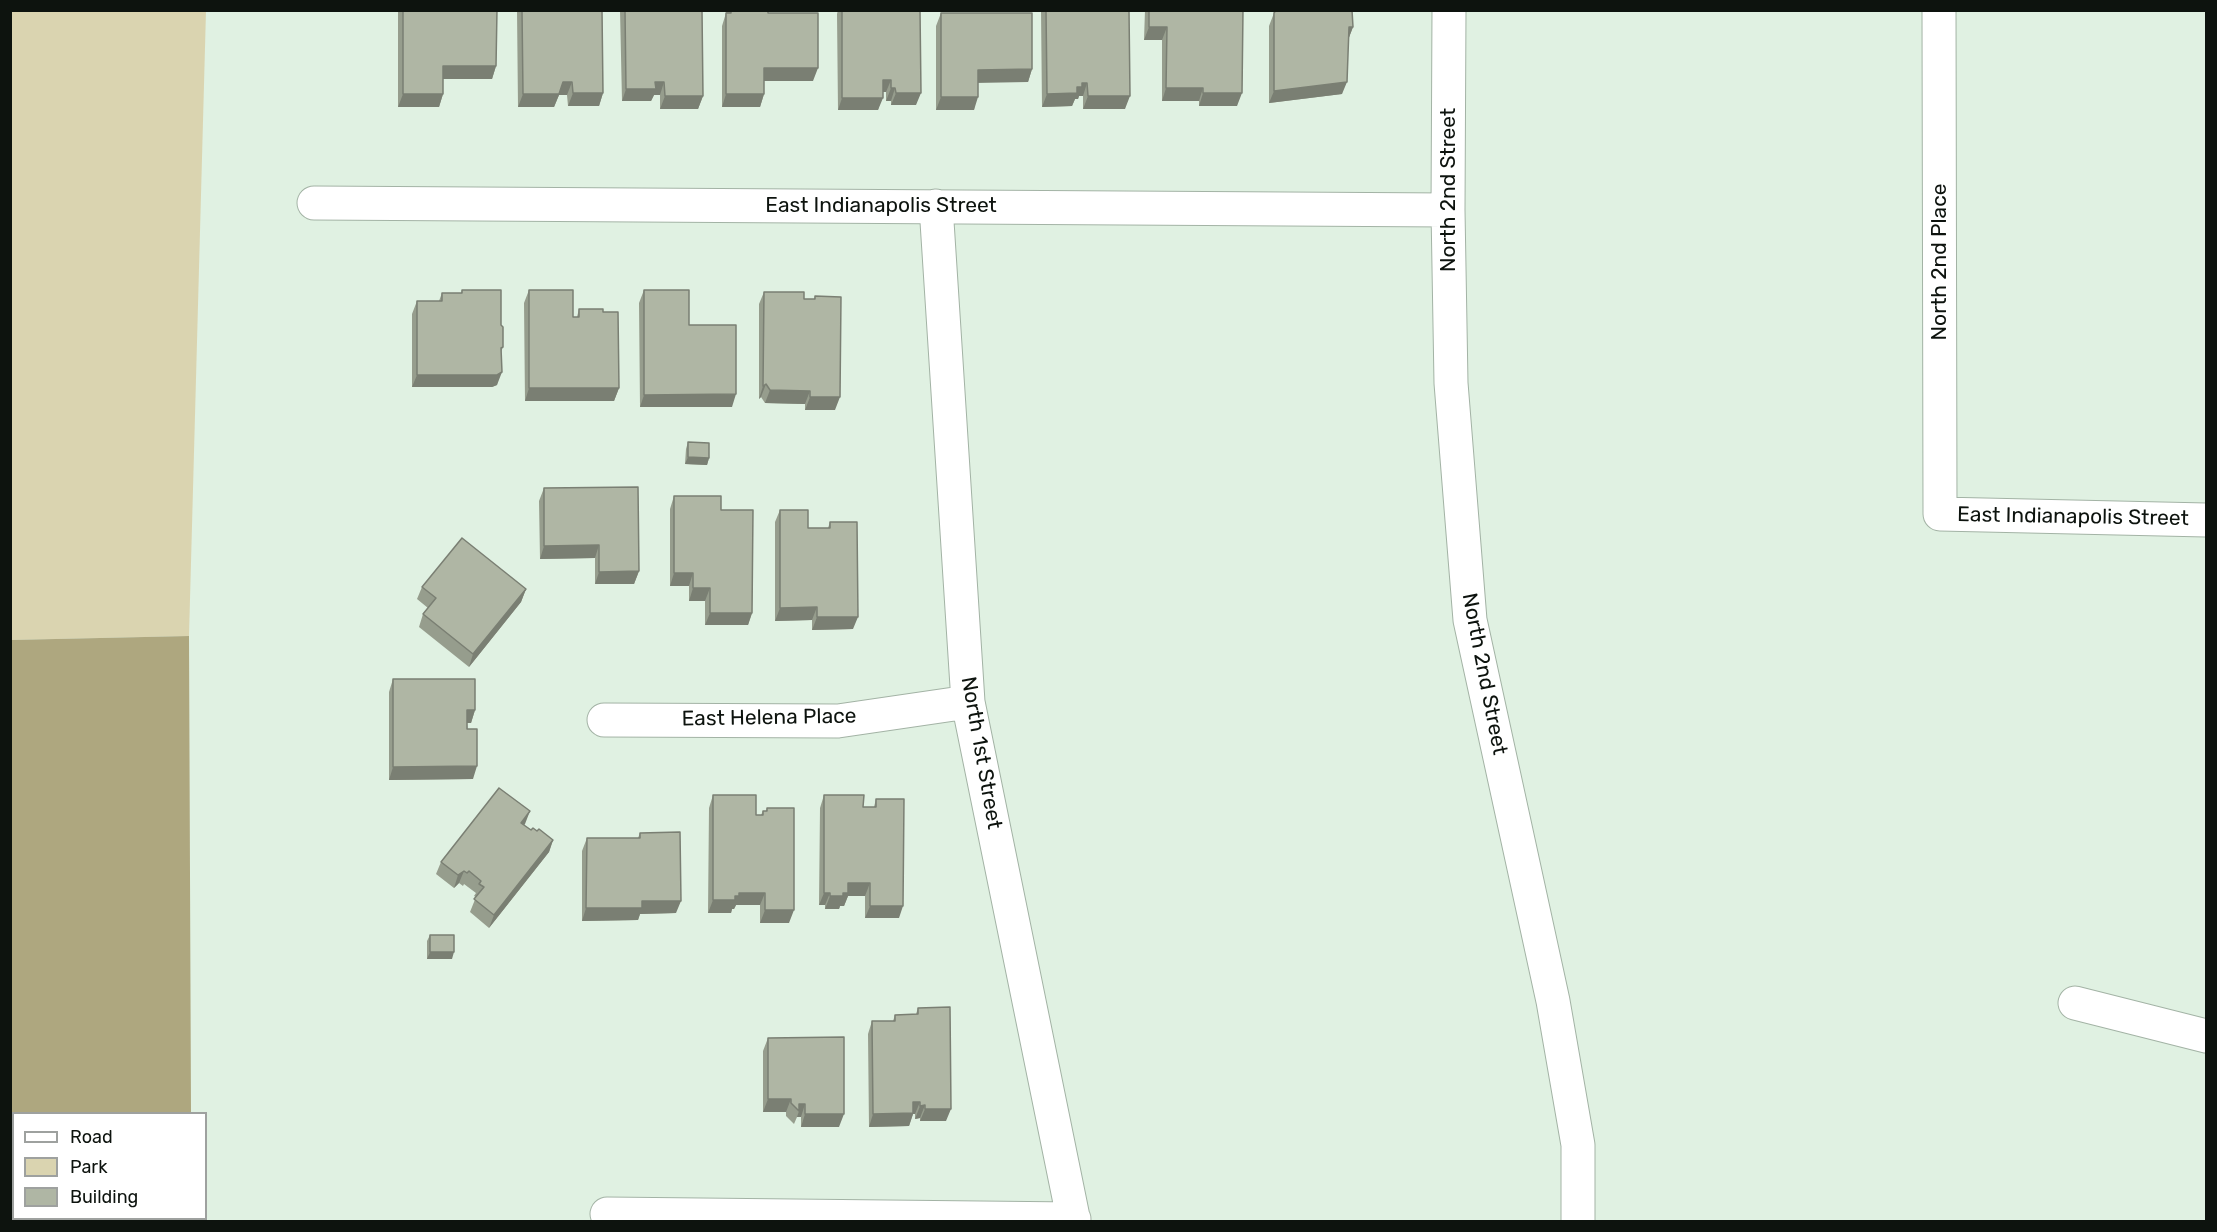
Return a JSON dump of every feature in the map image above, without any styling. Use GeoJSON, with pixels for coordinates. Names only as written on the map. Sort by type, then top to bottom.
{"type":"FeatureCollection","features":[{"type":"Feature","properties":{"kind":"street","name":"North 2nd Street"},"geometry":{"type":"LineString","coordinates":[[1449,10],[1448,210],[1451,383],[1470,620],[1553,1001],[1578,1145],[1578,1221]]}},
{"type":"Feature","properties":{"kind":"street","name":"North 2nd Place"},"geometry":{"type":"LineString","coordinates":[[1939,10],[1940,514]]}},
{"type":"Feature","properties":{"kind":"street","name":"East Indianapolis Street"},"geometry":{"type":"LineString","coordinates":[[314,203],[1448,210]]}},
{"type":"Feature","properties":{"kind":"street","name":"North 1st Street"},"geometry":{"type":"LineString","coordinates":[[936,206],[968,702],[1074,1220]]}},
{"type":"Feature","properties":{"kind":"street","name":"East Indianapolis Street"},"geometry":{"type":"LineString","coordinates":[[1940,514],[2206,520]]}},
{"type":"Feature","properties":{"kind":"street","name":"East Helena Place"},"geometry":{"type":"LineString","coordinates":[[604,720],[837,721],[968,702]]}},
{"type":"Feature","properties":{"kind":"street"},"geometry":{"type":"LineString","coordinates":[[2075,1003],[2206,1036]]}},
{"type":"Feature","properties":{"kind":"street"},"geometry":{"type":"LineString","coordinates":[[608,1214],[1074,1220]]}},
{"type":"Feature","properties":{"kind":"green space"},"geometry":{"type":"Polygon","coordinates":[[[10,11],[206,11],[189,636],[11,640],[10,11]]]}},
{"type":"Feature","properties":{"kind":"shaded area"},"geometry":{"type":"Polygon","coordinates":[[[189,636],[191,1112],[12,1112],[12,1220],[191,1221],[11,1221],[11,640],[189,636]]]}},
{"type":"Feature","properties":{"kind":"building"},"geometry":{"type":"Polygon","coordinates":[[[403,10],[497,10],[496,66],[443,66],[443,94],[403,94],[403,10]]]}},
{"type":"Feature","properties":{"kind":"building"},"geometry":{"type":"Polygon","coordinates":[[[522,10],[602,10],[603,93],[573,93],[572,82],[563,82],[559,94],[523,94],[522,10]]]}},
{"type":"Feature","properties":{"kind":"building"},"geometry":{"type":"Polygon","coordinates":[[[625,10],[702,10],[703,96],[665,96],[664,82],[655,82],[656,89],[626,89],[625,10]]]}},
{"type":"Feature","properties":{"kind":"building"},"geometry":{"type":"Polygon","coordinates":[[[731,10],[818,13],[818,68],[764,68],[764,94],[726,94],[726,13],[731,13],[731,10]]]}},
{"type":"Feature","properties":{"kind":"building"},"geometry":{"type":"Polygon","coordinates":[[[842,10],[920,10],[921,93],[896,93],[895,88],[891,88],[891,80],[883,80],[883,98],[842,98],[842,10]]]}},
{"type":"Feature","properties":{"kind":"building"},"geometry":{"type":"Polygon","coordinates":[[[1046,10],[1129,10],[1130,96],[1088,96],[1087,83],[1082,83],[1082,87],[1077,87],[1077,93],[1047,94],[1046,10]]]}},
{"type":"Feature","properties":{"kind":"building"},"geometry":{"type":"Polygon","coordinates":[[[1149,10],[1243,10],[1242,93],[1203,93],[1203,88],[1166,88],[1167,27],[1149,27],[1149,10]]]}},
{"type":"Feature","properties":{"kind":"building"},"geometry":{"type":"Polygon","coordinates":[[[1276,10],[1352,10],[1353,27],[1349,27],[1347,82],[1274,91],[1274,13],[1276,10]]]}},
{"type":"Feature","properties":{"kind":"building"},"geometry":{"type":"Polygon","coordinates":[[[941,13],[1032,13],[1032,69],[978,70],[978,97],[941,97],[941,13]]]}},
{"type":"Feature","properties":{"kind":"building"},"geometry":{"type":"Polygon","coordinates":[[[462,290],[501,290],[502,372],[497,375],[417,375],[417,301],[442,301],[442,293],[462,293],[462,290]]]}},
{"type":"Feature","properties":{"kind":"building"},"geometry":{"type":"Polygon","coordinates":[[[529,290],[573,290],[573,317],[579,317],[579,309],[603,309],[603,312],[618,312],[619,388],[529,388],[529,290]]]}},
{"type":"Feature","properties":{"kind":"building"},"geometry":{"type":"Polygon","coordinates":[[[644,290],[689,290],[689,325],[736,325],[736,394],[644,395],[644,290]]]}},
{"type":"Feature","properties":{"kind":"building"},"geometry":{"type":"Polygon","coordinates":[[[764,292],[804,292],[804,299],[815,299],[815,296],[841,297],[840,397],[810,397],[810,391],[770,390],[766,384],[763,386],[764,292]]]}},
{"type":"Feature","properties":{"kind":"building"},"geometry":{"type":"Polygon","coordinates":[[[688,442],[709,443],[709,458],[688,457],[688,442]]]}},
{"type":"Feature","properties":{"kind":"building"},"geometry":{"type":"Polygon","coordinates":[[[638,487],[639,571],[599,572],[599,545],[544,546],[544,488],[638,487]]]}},
{"type":"Feature","properties":{"kind":"building"},"geometry":{"type":"Polygon","coordinates":[[[674,496],[721,496],[721,510],[753,510],[752,613],[710,613],[710,588],[693,588],[693,573],[674,573],[674,496]]]}},
{"type":"Feature","properties":{"kind":"building"},"geometry":{"type":"Polygon","coordinates":[[[780,510],[808,510],[808,528],[830,528],[830,522],[857,522],[858,617],[817,617],[817,607],[780,608],[780,510]]]}},
{"type":"Feature","properties":{"kind":"building"},"geometry":{"type":"Polygon","coordinates":[[[462,538],[526,589],[473,654],[423,614],[436,598],[422,587],[462,538]]]}},
{"type":"Feature","properties":{"kind":"building"},"geometry":{"type":"Polygon","coordinates":[[[393,679],[475,679],[475,710],[467,710],[467,729],[477,729],[477,766],[393,767],[393,679]]]}},
{"type":"Feature","properties":{"kind":"building"},"geometry":{"type":"Polygon","coordinates":[[[499,788],[530,811],[521,823],[531,830],[539,829],[553,840],[494,915],[474,899],[484,887],[479,884],[481,881],[469,871],[458,875],[441,862],[499,788]]]}},
{"type":"Feature","properties":{"kind":"building"},"geometry":{"type":"Polygon","coordinates":[[[713,795],[756,795],[756,815],[763,815],[763,811],[767,811],[767,808],[794,808],[794,910],[765,910],[765,893],[739,893],[739,896],[735,896],[735,900],[713,900],[713,795]]]}},
{"type":"Feature","properties":{"kind":"building"},"geometry":{"type":"Polygon","coordinates":[[[824,795],[864,795],[863,807],[876,807],[876,799],[904,799],[903,906],[870,906],[870,883],[848,883],[848,893],[843,893],[843,896],[830,896],[830,893],[824,893],[824,795]]]}},
{"type":"Feature","properties":{"kind":"building"},"geometry":{"type":"Polygon","coordinates":[[[680,832],[681,901],[642,901],[642,908],[586,908],[587,838],[640,838],[640,833],[680,832]]]}},
{"type":"Feature","properties":{"kind":"building"},"geometry":{"type":"Polygon","coordinates":[[[430,935],[454,935],[454,952],[430,952],[430,935]]]}},
{"type":"Feature","properties":{"kind":"building"},"geometry":{"type":"Polygon","coordinates":[[[950,1007],[951,1109],[925,1109],[925,1105],[920,1106],[920,1102],[913,1102],[913,1113],[873,1114],[872,1021],[895,1021],[895,1015],[918,1014],[918,1008],[950,1007]]]}},
{"type":"Feature","properties":{"kind":"building"},"geometry":{"type":"Polygon","coordinates":[[[844,1037],[844,1114],[805,1114],[805,1104],[799,1104],[799,1111],[791,1103],[791,1099],[768,1099],[768,1038],[844,1037]]]}}]}
